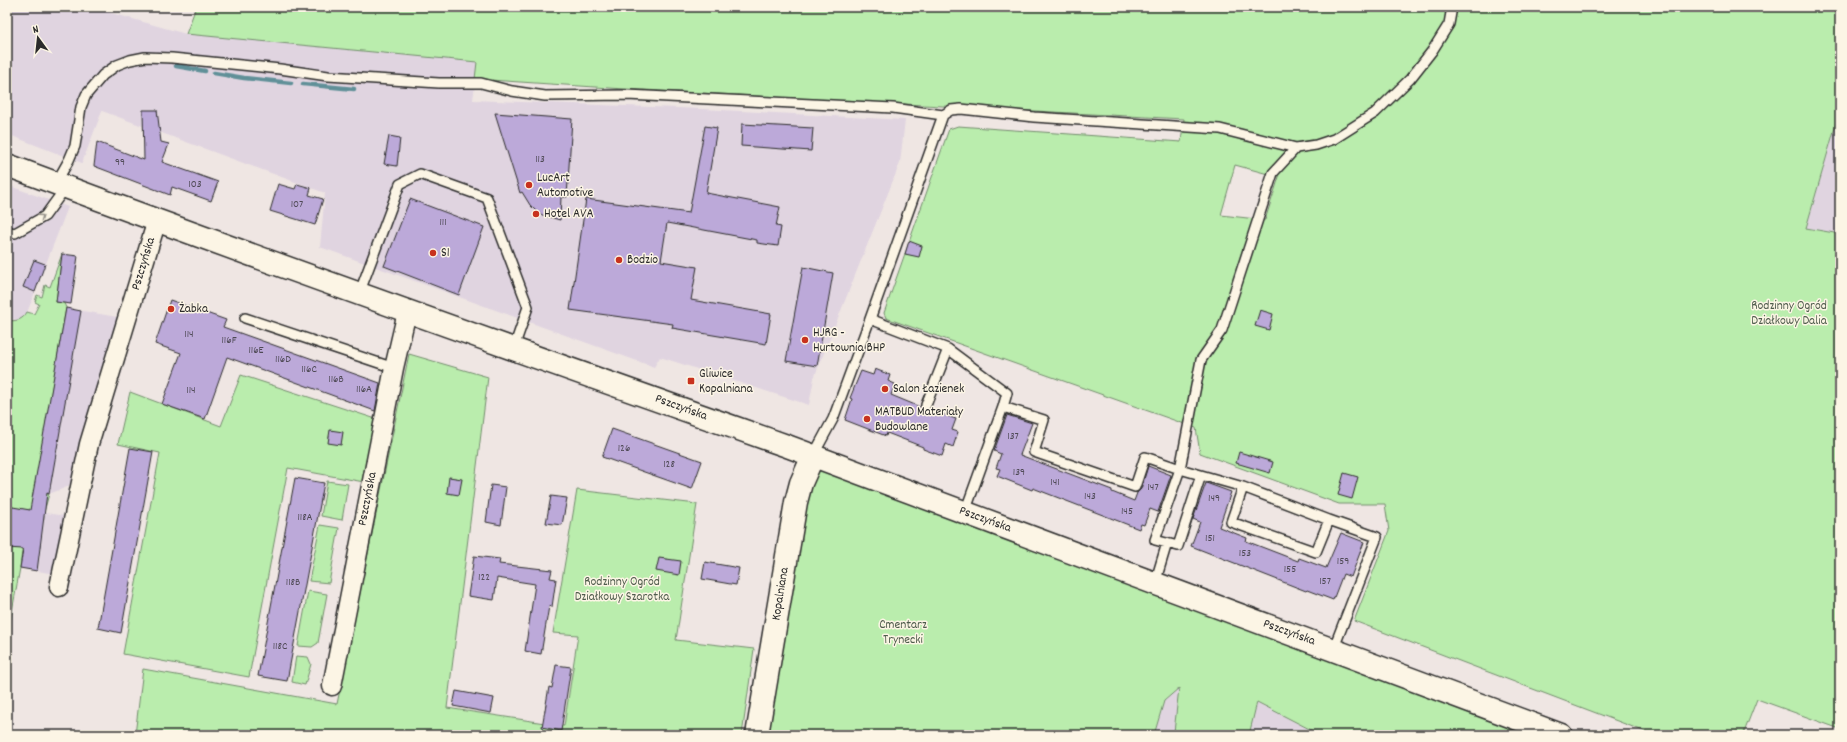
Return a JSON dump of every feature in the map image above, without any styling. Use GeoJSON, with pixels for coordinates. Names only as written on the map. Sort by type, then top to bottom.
{"type":"FeatureCollection","features":[{"type":"Feature","properties":{"kind":"main road","name":"Pszczyńska"},"geometry":{"type":"LineString","coordinates":[[7,165],[407,312],[669,403],[1561,735]]}},
{"type":"Feature","properties":{"kind":"main road","name":"Kopalniana"},"geometry":{"type":"LineString","coordinates":[[757,735],[796,502],[800,483],[813,456]]}},
{"type":"Feature","properties":{"kind":"street","name":"Pszczyńska"},"geometry":{"type":"LineString","coordinates":[[59,587],[89,444],[157,220]]}},
{"type":"Feature","properties":{"kind":"street","name":"Pszczyńska"},"geometry":{"type":"LineString","coordinates":[[332,686],[394,368],[407,312]]}},
{"type":"Feature","properties":{"kind":"lane"},"geometry":{"type":"LineString","coordinates":[[813,456],[830,425],[870,319],[943,115],[951,110],[961,109],[1034,118],[1189,125],[1220,128],[1296,148],[1316,145],[1334,139],[1375,113],[1410,79],[1449,24],[1452,7]]}},
{"type":"Feature","properties":{"kind":"lane"},"geometry":{"type":"LineString","coordinates":[[7,231],[15,232],[45,216],[61,185],[75,146],[80,113],[86,95],[103,75],[118,65],[130,60],[145,57],[280,68],[328,76],[440,83],[481,83],[512,91],[545,96],[627,95],[862,108],[893,108],[943,115]]}},
{"type":"Feature","properties":{"kind":"lane"},"geometry":{"type":"LineString","coordinates":[[1201,475],[1178,546],[1155,540],[1180,469],[1201,360],[1222,330],[1273,173],[1296,148]]}},
{"type":"Feature","properties":{"kind":"lane"},"geometry":{"type":"LineString","coordinates":[[359,294],[400,184],[420,174],[486,198],[528,307],[513,350]]}},
{"type":"Feature","properties":{"kind":"lane"},"geometry":{"type":"LineString","coordinates":[[245,318],[394,368]]}},
{"type":"Feature","properties":{"kind":"lane"},"geometry":{"type":"LineString","coordinates":[[870,319],[948,349],[1007,393],[965,512]]}},
{"type":"Feature","properties":{"kind":"lane"},"geometry":{"type":"LineString","coordinates":[[926,405],[948,349]]}},
{"type":"Feature","properties":{"kind":"lane"},"geometry":{"type":"LineString","coordinates":[[1003,407],[1044,420],[1034,452],[1135,487],[1145,457],[1180,469],[1243,487],[1377,537],[1333,650]]}},
{"type":"Feature","properties":{"kind":"lane"},"geometry":{"type":"LineString","coordinates":[[1243,487],[1231,522],[1316,552],[1329,520]]}},
{"type":"Feature","properties":{"kind":"lane"},"geometry":{"type":"LineString","coordinates":[[1155,583],[1167,543]]}},
{"type":"Feature","properties":{"kind":"shaded area"},"geometry":{"type":"Polygon","coordinates":[[[7,7],[90,7],[186,34],[478,62],[473,100],[703,109],[905,120],[900,163],[814,378],[809,405],[660,357],[654,367],[320,247],[325,193],[102,111],[82,163],[7,134],[7,7]]]}},
{"type":"Feature","properties":{"kind":"shaded area"},"geometry":{"type":"Polygon","coordinates":[[[1840,110],[1840,234],[1806,228],[1840,110]]]}},
{"type":"Feature","properties":{"kind":"shaded area"},"geometry":{"type":"Polygon","coordinates":[[[7,185],[68,207],[23,323],[7,317],[7,185]]]}},
{"type":"Feature","properties":{"kind":"shaded area"},"geometry":{"type":"Polygon","coordinates":[[[66,308],[117,317],[110,357],[81,473],[67,487],[49,494],[33,491],[66,308]]]}},
{"type":"Feature","properties":{"kind":"shaded area"},"geometry":{"type":"Polygon","coordinates":[[[27,510],[65,516],[55,574],[20,568],[27,510]]]}},
{"type":"Feature","properties":{"kind":"shaded area"},"geometry":{"type":"Polygon","coordinates":[[[1179,687],[1248,698],[1321,735],[1154,735],[1164,701],[1179,687]]]}},
{"type":"Feature","properties":{"kind":"green space","name":"Rodzinny Ogród Działkowy Dalia"},"geometry":{"type":"Polygon","coordinates":[[[196,7],[1840,7],[1840,110],[1806,228],[1840,234],[1840,729],[1757,699],[1743,735],[1654,735],[1354,621],[1389,531],[1385,504],[1339,504],[1200,453],[1196,428],[886,318],[884,313],[949,129],[958,126],[1181,142],[1184,119],[625,89],[475,79],[477,62],[186,34],[196,7]],[[1235,165],[1221,215],[1265,220],[1279,177],[1235,165]]]}},
{"type":"Feature","properties":{"kind":"green space"},"geometry":{"type":"Polygon","coordinates":[[[62,254],[56,302],[64,303],[66,308],[34,491],[49,494],[44,512],[27,510],[20,568],[7,639],[7,320],[18,320],[27,312],[34,314],[39,304],[35,302],[37,295],[42,297],[45,285],[50,287],[62,254]]]}},
{"type":"Feature","properties":{"kind":"green space","name":"Rodzinny Ogród Działkowy Szarotka"},"geometry":{"type":"Polygon","coordinates":[[[409,354],[488,377],[447,708],[564,726],[578,635],[553,633],[577,490],[697,504],[676,640],[754,649],[742,735],[135,735],[143,669],[337,704],[409,354]]]}},
{"type":"Feature","properties":{"kind":"green space"},"geometry":{"type":"Polygon","coordinates":[[[241,375],[376,419],[364,482],[288,468],[249,677],[123,654],[160,453],[118,444],[130,392],[221,426],[241,375]]]}},
{"type":"Feature","properties":{"kind":"green space","name":"Cmentarz Trynecki"},"geometry":{"type":"Polygon","coordinates":[[[813,466],[1561,735],[1321,735],[1257,702],[1249,735],[1199,735],[1174,732],[1179,688],[1164,701],[1154,735],[766,735],[813,466]]]}},
{"type":"Feature","properties":{"kind":"green space"},"geometry":{"type":"Polygon","coordinates":[[[327,481],[348,484],[342,520],[321,516],[327,481]]]}},
{"type":"Feature","properties":{"kind":"green space"},"geometry":{"type":"Polygon","coordinates":[[[320,525],[339,528],[329,583],[309,581],[320,525]]]}},
{"type":"Feature","properties":{"kind":"green space"},"geometry":{"type":"Polygon","coordinates":[[[308,591],[327,594],[318,643],[312,647],[298,646],[308,591]]]}},
{"type":"Feature","properties":{"kind":"green space"},"geometry":{"type":"Polygon","coordinates":[[[296,656],[308,657],[311,664],[305,685],[292,682],[296,656]]]}},
{"type":"Feature","properties":{"kind":"building"},"geometry":{"type":"Polygon","coordinates":[[[143,110],[157,110],[161,142],[169,144],[162,162],[218,182],[211,201],[172,187],[170,195],[94,166],[97,142],[144,160],[143,110]]]}},
{"type":"Feature","properties":{"kind":"building"},"geometry":{"type":"Polygon","coordinates":[[[495,113],[572,119],[567,197],[561,197],[560,220],[539,214],[530,205],[522,192],[520,193],[495,113]]]}},
{"type":"Feature","properties":{"kind":"building"},"geometry":{"type":"Polygon","coordinates":[[[742,124],[813,128],[811,151],[741,146],[742,124]]]}},
{"type":"Feature","properties":{"kind":"building"},"geometry":{"type":"Polygon","coordinates":[[[705,126],[717,128],[706,193],[780,207],[776,226],[781,227],[778,246],[757,243],[757,240],[667,223],[661,261],[697,267],[691,300],[771,314],[766,344],[672,328],[673,324],[570,310],[586,199],[689,213],[705,126]]]}},
{"type":"Feature","properties":{"kind":"building"},"geometry":{"type":"Polygon","coordinates":[[[389,136],[400,138],[397,166],[384,164],[389,136]]]}},
{"type":"Feature","properties":{"kind":"building"},"geometry":{"type":"Polygon","coordinates":[[[278,184],[295,189],[297,184],[311,188],[309,195],[323,199],[315,225],[270,211],[278,184]]]}},
{"type":"Feature","properties":{"kind":"building"},"geometry":{"type":"Polygon","coordinates":[[[410,199],[484,227],[459,295],[384,266],[410,199]]]}},
{"type":"Feature","properties":{"kind":"building"},"geometry":{"type":"Polygon","coordinates":[[[909,241],[922,246],[919,257],[905,254],[909,241]]]}},
{"type":"Feature","properties":{"kind":"building"},"geometry":{"type":"Polygon","coordinates":[[[62,254],[78,256],[71,304],[56,302],[62,254]]]}},
{"type":"Feature","properties":{"kind":"building"},"geometry":{"type":"Polygon","coordinates":[[[34,260],[45,264],[35,292],[23,287],[34,260]]]}},
{"type":"Feature","properties":{"kind":"building"},"geometry":{"type":"Polygon","coordinates":[[[803,267],[833,273],[817,366],[786,361],[803,267]]]}},
{"type":"Feature","properties":{"kind":"building"},"geometry":{"type":"Polygon","coordinates":[[[170,300],[226,320],[223,327],[380,383],[375,411],[227,357],[205,419],[162,404],[181,353],[155,344],[170,300]]]}},
{"type":"Feature","properties":{"kind":"building"},"geometry":{"type":"Polygon","coordinates":[[[66,308],[81,311],[49,494],[47,493],[37,571],[20,568],[23,549],[7,548],[7,506],[30,510],[66,308]]]}},
{"type":"Feature","properties":{"kind":"building"},"geometry":{"type":"Polygon","coordinates":[[[1260,310],[1273,314],[1269,330],[1255,326],[1260,310]]]}},
{"type":"Feature","properties":{"kind":"building"},"geometry":{"type":"Polygon","coordinates":[[[875,369],[890,375],[888,381],[895,384],[891,395],[920,407],[924,411],[936,412],[956,419],[952,430],[958,432],[953,447],[946,444],[942,456],[887,433],[886,436],[845,420],[852,399],[850,398],[861,371],[873,375],[875,369]]]}},
{"type":"Feature","properties":{"kind":"building"},"geometry":{"type":"Polygon","coordinates":[[[1007,415],[1032,423],[1020,455],[1112,490],[1112,492],[1134,501],[1137,493],[1141,489],[1148,466],[1171,475],[1158,512],[1150,509],[1144,525],[1141,524],[1139,529],[1033,488],[1032,490],[997,476],[1000,469],[996,468],[1001,454],[994,451],[1007,415]]]}},
{"type":"Feature","properties":{"kind":"building"},"geometry":{"type":"Polygon","coordinates":[[[612,429],[702,461],[692,489],[602,457],[612,429]]]}},
{"type":"Feature","properties":{"kind":"building"},"geometry":{"type":"Polygon","coordinates":[[[330,430],[343,432],[341,445],[328,443],[330,430]]]}},
{"type":"Feature","properties":{"kind":"building"},"geometry":{"type":"Polygon","coordinates":[[[130,448],[153,452],[121,633],[98,628],[130,448]]]}},
{"type":"Feature","properties":{"kind":"building"},"geometry":{"type":"Polygon","coordinates":[[[1239,452],[1273,462],[1270,473],[1236,463],[1239,452]]]}},
{"type":"Feature","properties":{"kind":"building"},"geometry":{"type":"Polygon","coordinates":[[[1344,473],[1358,477],[1352,499],[1338,495],[1344,473]]]}},
{"type":"Feature","properties":{"kind":"building"},"geometry":{"type":"Polygon","coordinates":[[[449,477],[462,479],[459,495],[447,493],[449,477]]]}},
{"type":"Feature","properties":{"kind":"building"},"geometry":{"type":"Polygon","coordinates":[[[295,478],[324,483],[287,681],[258,676],[295,478]]]}},
{"type":"Feature","properties":{"kind":"building"},"geometry":{"type":"Polygon","coordinates":[[[1206,483],[1231,492],[1219,527],[1247,538],[1246,541],[1298,561],[1299,558],[1326,568],[1341,533],[1364,542],[1351,577],[1343,574],[1333,600],[1191,546],[1200,522],[1193,519],[1206,483]]]}},
{"type":"Feature","properties":{"kind":"building"},"geometry":{"type":"Polygon","coordinates":[[[491,485],[506,487],[501,525],[486,522],[491,485]]]}},
{"type":"Feature","properties":{"kind":"building"},"geometry":{"type":"Polygon","coordinates":[[[551,496],[567,498],[562,525],[546,523],[551,496]]]}},
{"type":"Feature","properties":{"kind":"building"},"geometry":{"type":"Polygon","coordinates":[[[474,556],[500,559],[499,564],[552,570],[550,578],[556,579],[552,607],[549,606],[541,654],[525,651],[535,584],[497,578],[494,600],[468,596],[474,556]]]}},
{"type":"Feature","properties":{"kind":"building"},"geometry":{"type":"Polygon","coordinates":[[[659,558],[681,561],[679,575],[656,571],[659,558]]]}},
{"type":"Feature","properties":{"kind":"building"},"geometry":{"type":"Polygon","coordinates":[[[705,562],[739,568],[736,585],[702,579],[705,562]]]}},
{"type":"Feature","properties":{"kind":"building"},"geometry":{"type":"Polygon","coordinates":[[[556,665],[571,667],[561,731],[542,727],[549,687],[552,688],[556,665]]]}},
{"type":"Feature","properties":{"kind":"building"},"geometry":{"type":"Polygon","coordinates":[[[456,691],[494,698],[491,713],[453,706],[456,691]]]}},
{"type":"Feature","properties":{"kind":"waterway"},"geometry":{"type":"LineString","coordinates":[[176,66],[205,71]]}},
{"type":"Feature","properties":{"kind":"waterway"},"geometry":{"type":"LineString","coordinates":[[214,73],[291,83]]}},
{"type":"Feature","properties":{"kind":"waterway"},"geometry":{"type":"LineString","coordinates":[[303,84],[354,89]]}},
{"type":"Feature","properties":{"kind":"place","name":"LucArt Automotive"},"geometry":{"type":"Point","coordinates":[529,185]}},
{"type":"Feature","properties":{"kind":"place","name":"Hotel AVA"},"geometry":{"type":"Point","coordinates":[536,214]}},
{"type":"Feature","properties":{"kind":"place","name":"S1"},"geometry":{"type":"Point","coordinates":[433,253]}},
{"type":"Feature","properties":{"kind":"place","name":"Bodzio"},"geometry":{"type":"Point","coordinates":[619,260]}},
{"type":"Feature","properties":{"kind":"place","name":"Żabka"},"geometry":{"type":"Point","coordinates":[171,309]}},
{"type":"Feature","properties":{"kind":"place","name":"HJRG - Hurtownia BHP"},"geometry":{"type":"Point","coordinates":[805,340]}},
{"type":"Feature","properties":{"kind":"place","name":"Gliwice Kopalniana"},"geometry":{"type":"Point","coordinates":[691,381]}},
{"type":"Feature","properties":{"kind":"place","name":"Salon Łazienek"},"geometry":{"type":"Point","coordinates":[885,389]}},
{"type":"Feature","properties":{"kind":"place","name":"MATBUD Materiały Budowlane"},"geometry":{"type":"Point","coordinates":[867,419]}}]}
